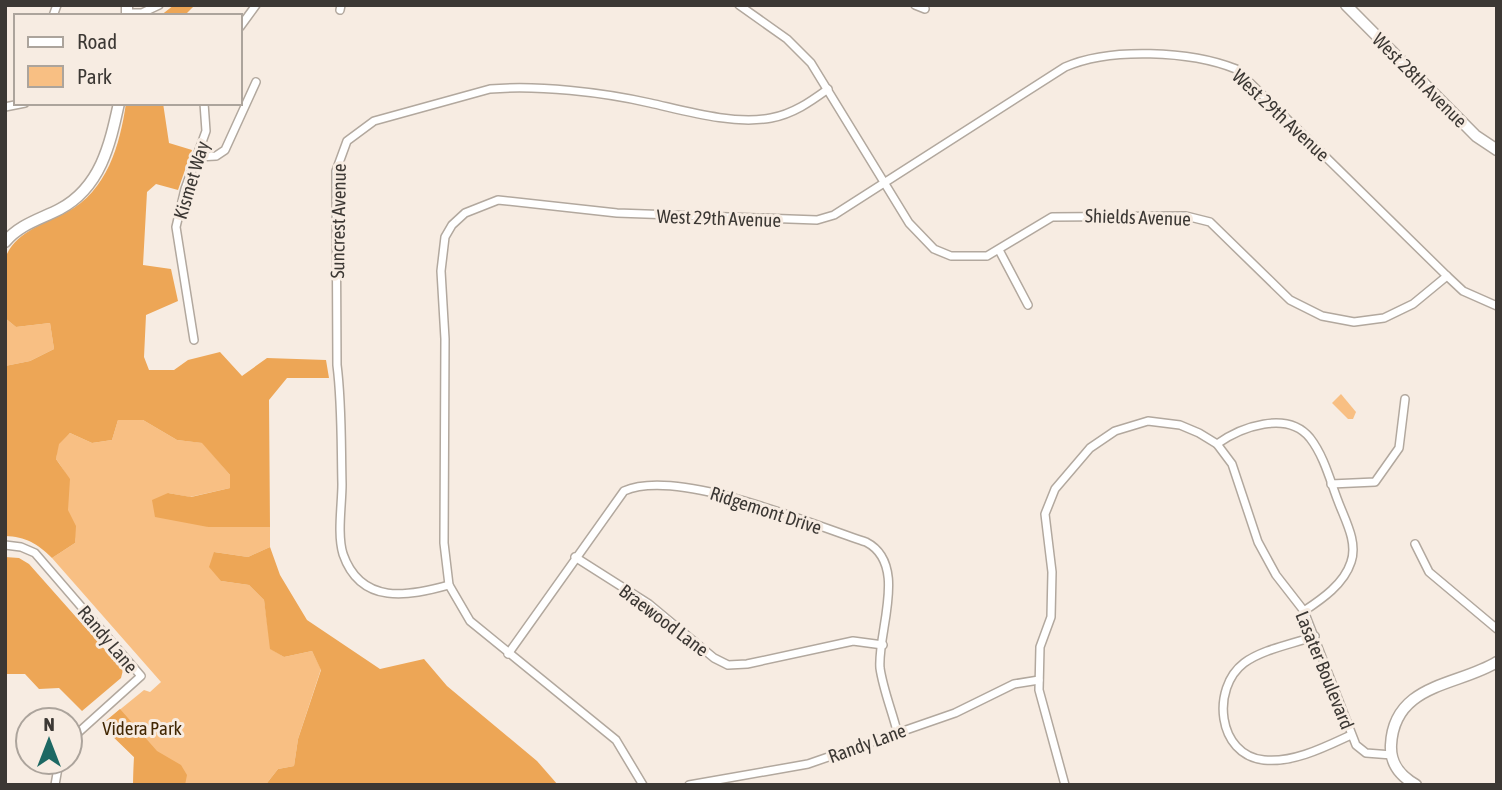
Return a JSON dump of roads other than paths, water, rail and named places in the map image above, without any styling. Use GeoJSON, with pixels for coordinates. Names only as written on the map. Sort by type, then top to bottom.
{"type":"FeatureCollection","features":[{"type":"Feature","properties":{"kind":"street"},"geometry":{"type":"LineString","coordinates":[[127,11],[142,13],[159,5]]}},
{"type":"Feature","properties":{"kind":"street"},"geometry":{"type":"LineString","coordinates":[[242,24],[256,5]]}},
{"type":"Feature","properties":{"kind":"street","name":"Shields Avenue"},"geometry":{"type":"LineString","coordinates":[[739,5],[800,51],[856,132],[909,223],[934,248],[951,257],[970,258],[999,250],[1052,217],[1108,214],[1186,216],[1210,222],[1226,234],[1290,300],[1322,317],[1354,322],[1384,318],[1413,304],[1447,276]]}},
{"type":"Feature","properties":{"kind":"street"},"geometry":{"type":"LineString","coordinates":[[915,5],[926,9]]}},
{"type":"Feature","properties":{"kind":"street","name":"West 28th Avenue"},"geometry":{"type":"LineString","coordinates":[[1346,5],[1476,136],[1497,150]]}},
{"type":"Feature","properties":{"kind":"street","name":"West 29th Avenue"},"geometry":{"type":"LineString","coordinates":[[643,785],[616,740],[470,621],[449,585],[443,543],[445,339],[442,252],[452,225],[465,213],[498,200],[517,200],[597,212],[817,220],[834,215],[1065,67],[1083,59],[1103,55],[1213,60],[1236,69],[1255,85],[1463,291],[1497,306]]}},
{"type":"Feature","properties":{"kind":"street"},"geometry":{"type":"LineString","coordinates":[[197,158],[216,156],[225,150],[256,82]]}},
{"type":"Feature","properties":{"kind":"street","name":"Suncrest Avenue"},"geometry":{"type":"LineString","coordinates":[[449,585],[415,595],[378,591],[362,581],[344,554],[341,396],[337,365],[337,171],[347,141],[374,121],[490,89],[607,96],[648,102],[688,113],[767,119],[800,108],[828,89]]}},
{"type":"Feature","properties":{"kind":"street"},"geometry":{"type":"LineString","coordinates":[[5,242],[23,226],[71,202],[91,183],[108,149],[119,105]]}},
{"type":"Feature","properties":{"kind":"street","name":"Kismet Way"},"geometry":{"type":"LineString","coordinates":[[194,340],[176,227],[185,189],[206,131],[204,105]]}},
{"type":"Feature","properties":{"kind":"street"},"geometry":{"type":"LineString","coordinates":[[999,250],[1028,304]]}},
{"type":"Feature","properties":{"kind":"street"},"geometry":{"type":"LineString","coordinates":[[1331,484],[1375,482],[1384,472],[1399,449],[1405,399]]}},
{"type":"Feature","properties":{"kind":"street"},"geometry":{"type":"LineString","coordinates":[[1065,785],[1045,722],[1039,680],[1040,647],[1051,617],[1052,572],[1045,514],[1055,489],[1100,439],[1148,421],[1180,425],[1217,444],[1269,423],[1289,425],[1308,435],[1319,452],[1351,534],[1353,559],[1343,579],[1304,611]]}},
{"type":"Feature","properties":{"kind":"street","name":"Lasater Boulevard"},"geometry":{"type":"LineString","coordinates":[[1217,444],[1232,464],[1258,542],[1276,575],[1304,611],[1356,745],[1366,753],[1392,755]]}},
{"type":"Feature","properties":{"kind":"street","name":"Ridgemont Drive"},"geometry":{"type":"LineString","coordinates":[[508,654],[620,494],[629,488],[648,485],[719,494],[875,547],[882,556],[887,573],[880,670],[897,731]]}},
{"type":"Feature","properties":{"kind":"street"},"geometry":{"type":"LineString","coordinates":[[1415,544],[1429,572],[1497,629]]}},
{"type":"Feature","properties":{"kind":"street","name":"Randy Lane"},"geometry":{"type":"LineString","coordinates":[[5,545],[21,547],[35,553],[141,676],[84,727]]}},
{"type":"Feature","properties":{"kind":"street","name":"Braewood Lane"},"geometry":{"type":"LineString","coordinates":[[575,557],[649,604],[714,659],[729,665],[747,664],[853,641],[883,645]]}},
{"type":"Feature","properties":{"kind":"street"},"geometry":{"type":"LineString","coordinates":[[1315,636],[1242,665],[1230,683],[1224,710],[1228,738],[1242,753],[1264,760],[1317,750],[1351,735]]}},
{"type":"Feature","properties":{"kind":"street"},"geometry":{"type":"LineString","coordinates":[[1416,785],[1398,771],[1392,755],[1396,726],[1422,692],[1497,662]]}},
{"type":"Feature","properties":{"kind":"street","name":"Randy Lane"},"geometry":{"type":"LineString","coordinates":[[689,785],[798,767],[966,709],[1014,684],[1039,680]]}},
{"type":"Feature","properties":{"kind":"park label","name":"Videra Park"},"geometry":{"type":"Point","coordinates":[142,728]}}]}
